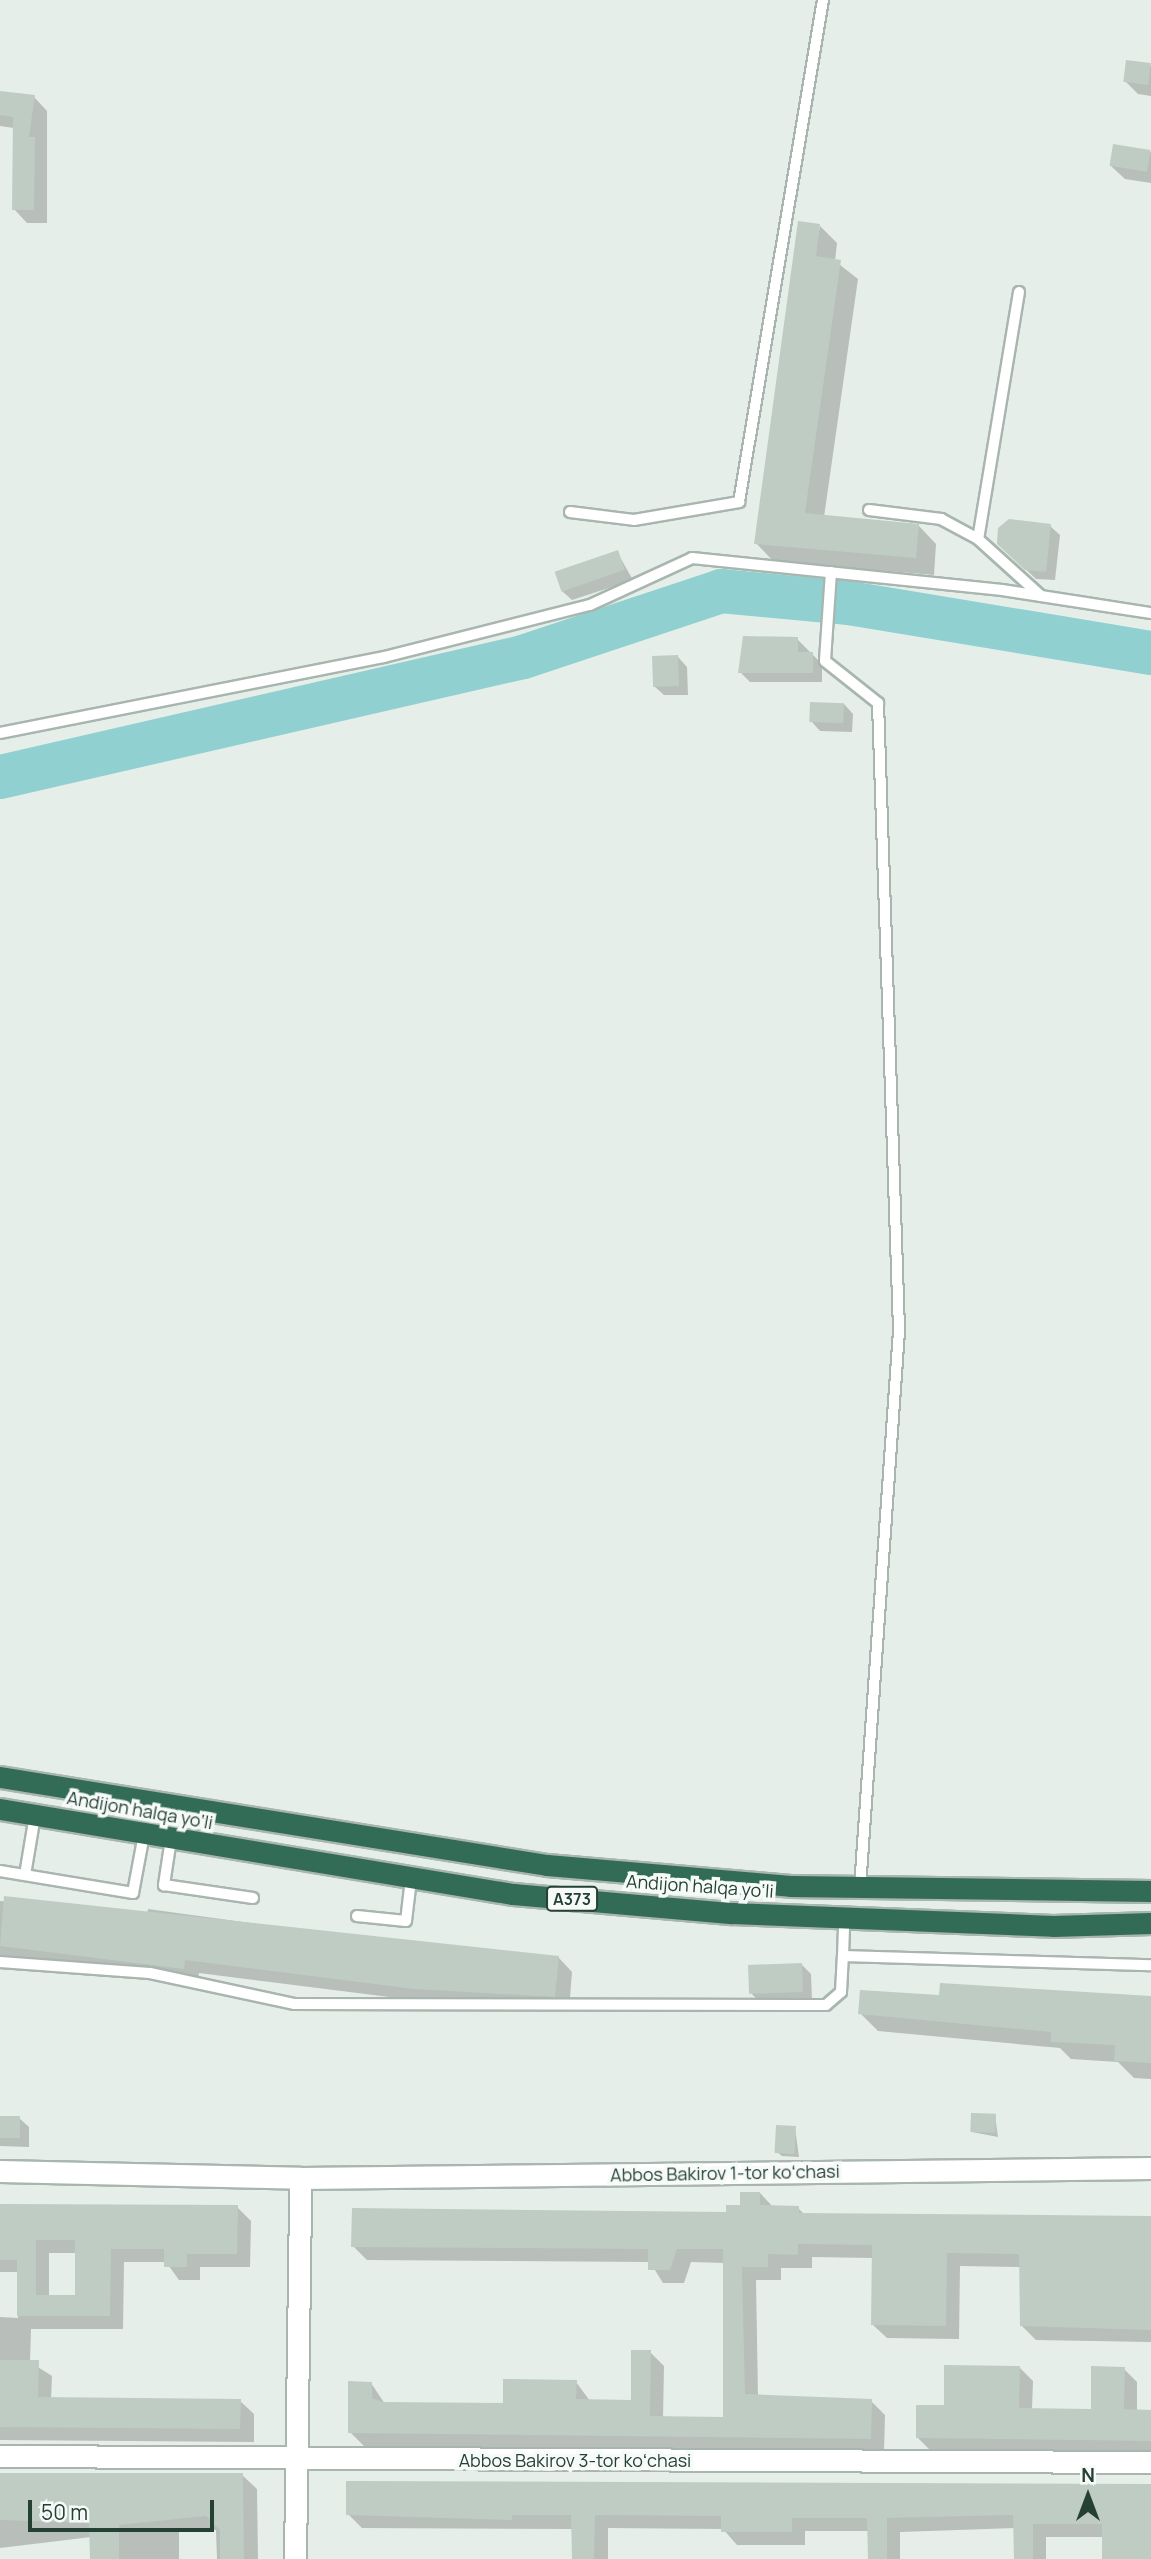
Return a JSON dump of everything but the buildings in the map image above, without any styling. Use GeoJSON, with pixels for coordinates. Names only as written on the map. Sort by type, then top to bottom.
{"type":"FeatureCollection","features":[{"type":"Feature","properties":{"kind":"highway","name":"Andijon halqa yo‘li"},"geometry":{"type":"LineString","coordinates":[[0,1777],[547,1865],[860,1888],[1151,1891]]}},
{"type":"Feature","properties":{"kind":"highway","name":"Andijon halqa yo‘li"},"geometry":{"type":"LineString","coordinates":[[0,1809],[513,1894],[844,1918],[1151,1923]]}},
{"type":"Feature","properties":{"kind":"street","name":"Abbos Bakirov 1-tor koʻchasi"},"geometry":{"type":"LineString","coordinates":[[0,2171],[300,2178],[1151,2168]]}},
{"type":"Feature","properties":{"kind":"street"},"geometry":{"type":"LineString","coordinates":[[295,2559],[300,2178]]}},
{"type":"Feature","properties":{"kind":"street","name":"Abbos Bakirov 3-tor koʻchasi"},"geometry":{"type":"LineString","coordinates":[[0,2456],[1151,2462]]}},
{"type":"Feature","properties":{"kind":"lane"},"geometry":{"type":"LineString","coordinates":[[570,512],[634,520],[739,502],[823,0]]}},
{"type":"Feature","properties":{"kind":"lane"},"geometry":{"type":"LineString","coordinates":[[978,539],[1018,292]]}},
{"type":"Feature","properties":{"kind":"lane"},"geometry":{"type":"LineString","coordinates":[[869,510],[941,519],[978,539],[1041,596]]}},
{"type":"Feature","properties":{"kind":"lane"},"geometry":{"type":"LineString","coordinates":[[0,733],[474,634],[590,605],[692,558],[831,577],[1041,596],[1151,613]]}},
{"type":"Feature","properties":{"kind":"lane"},"geometry":{"type":"LineString","coordinates":[[831,577],[824,661],[878,703],[900,1331],[860,1888]]}},
{"type":"Feature","properties":{"kind":"lane"},"geometry":{"type":"LineString","coordinates":[[25,1875],[35,1815]]}},
{"type":"Feature","properties":{"kind":"lane"},"geometry":{"type":"LineString","coordinates":[[0,1871],[133,1893],[144,1834]]}},
{"type":"Feature","properties":{"kind":"lane"},"geometry":{"type":"LineString","coordinates":[[171,1839],[164,1885],[253,1898]]}},
{"type":"Feature","properties":{"kind":"lane"},"geometry":{"type":"LineString","coordinates":[[357,1916],[406,1921],[411,1879]]}},
{"type":"Feature","properties":{"kind":"lane"},"geometry":{"type":"LineString","coordinates":[[0,1962],[150,1973],[294,2004],[826,2005],[841,1992],[844,1918]]}},
{"type":"Feature","properties":{"kind":"lane"},"geometry":{"type":"LineString","coordinates":[[843,1956],[1151,1965]]}},
{"type":"Feature","properties":{"kind":"waterway"},"geometry":{"type":"LineString","coordinates":[[0,777],[523,657],[721,591],[849,603],[1151,653]]}}]}
